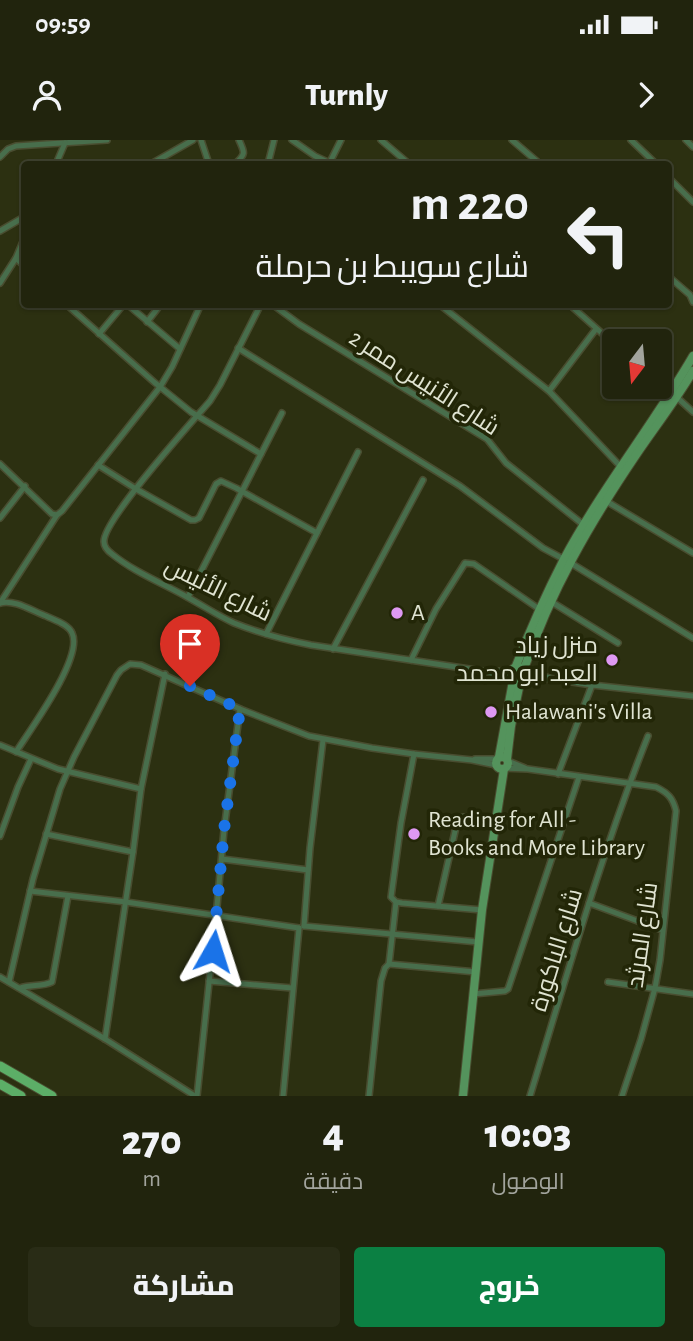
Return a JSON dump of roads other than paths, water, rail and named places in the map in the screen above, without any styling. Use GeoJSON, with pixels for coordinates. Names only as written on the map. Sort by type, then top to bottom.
{"type":"FeatureCollection","features":[{"type":"Feature","properties":{"kind":"main road"},"geometry":{"type":"LineString","coordinates":[[0,1066],[52,1096]]}},
{"type":"Feature","properties":{"kind":"main road"},"geometry":{"type":"LineString","coordinates":[[0,1084],[21,1096]]}},
{"type":"Feature","properties":{"kind":"street"},"geometry":{"type":"LineString","coordinates":[[0,157],[16,146],[107,140]]}},
{"type":"Feature","properties":{"kind":"street"},"geometry":{"type":"LineString","coordinates":[[156,161],[193,140]]}},
{"type":"Feature","properties":{"kind":"street"},"geometry":{"type":"LineString","coordinates":[[201,140],[208,161]]}},
{"type":"Feature","properties":{"kind":"street"},"geometry":{"type":"LineString","coordinates":[[238,161],[244,152],[239,140]]}},
{"type":"Feature","properties":{"kind":"street"},"geometry":{"type":"LineString","coordinates":[[269,161],[274,140]]}},
{"type":"Feature","properties":{"kind":"street"},"geometry":{"type":"LineString","coordinates":[[292,140],[324,161]]}},
{"type":"Feature","properties":{"kind":"street"},"geometry":{"type":"LineString","coordinates":[[330,161],[341,140]]}},
{"type":"Feature","properties":{"kind":"street"},"geometry":{"type":"LineString","coordinates":[[381,140],[406,161]]}},
{"type":"Feature","properties":{"kind":"street"},"geometry":{"type":"LineString","coordinates":[[512,140],[536,161]]}},
{"type":"Feature","properties":{"kind":"street"},"geometry":{"type":"LineString","coordinates":[[631,140],[653,161]]}},
{"type":"Feature","properties":{"kind":"street"},"geometry":{"type":"LineString","coordinates":[[687,140],[693,147]]}},
{"type":"Feature","properties":{"kind":"street"},"geometry":{"type":"LineString","coordinates":[[57,161],[66,141]]}},
{"type":"Feature","properties":{"kind":"street"},"geometry":{"type":"LineString","coordinates":[[672,181],[693,202]]}},
{"type":"Feature","properties":{"kind":"street"},"geometry":{"type":"LineString","coordinates":[[0,231],[21,219]]}},
{"type":"Feature","properties":{"kind":"street"},"geometry":{"type":"LineString","coordinates":[[0,283],[21,246]]}},
{"type":"Feature","properties":{"kind":"street"},"geometry":{"type":"LineString","coordinates":[[16,258],[21,263]]}},
{"type":"Feature","properties":{"kind":"street"},"geometry":{"type":"LineString","coordinates":[[672,280],[692,298]]}},
{"type":"Feature","properties":{"kind":"street"},"geometry":{"type":"LineString","coordinates":[[70,308],[197,416],[261,454]]}},
{"type":"Feature","properties":{"kind":"street"},"geometry":{"type":"LineString","coordinates":[[99,334],[122,308]]}},
{"type":"Feature","properties":{"kind":"street"},"geometry":{"type":"LineString","coordinates":[[130,308],[180,349]]}},
{"type":"Feature","properties":{"kind":"street"},"geometry":{"type":"LineString","coordinates":[[148,322],[158,308]]}},
{"type":"Feature","properties":{"kind":"street"},"geometry":{"type":"LineString","coordinates":[[0,603],[57,515],[160,387],[199,308]]}},
{"type":"Feature","properties":{"kind":"street","name":"شارع الأنيس"},"geometry":{"type":"LineString","coordinates":[[259,308],[210,401],[136,489],[106,531],[104,544],[111,553],[232,622],[286,640],[489,672],[693,696]]}},
{"type":"Feature","properties":{"kind":"street","name":"شارع الأنيس ممر 2"},"geometry":{"type":"LineString","coordinates":[[277,308],[299,324],[487,439],[506,463],[586,527]]}},
{"type":"Feature","properties":{"kind":"street"},"geometry":{"type":"LineString","coordinates":[[444,308],[549,391],[621,467]]}},
{"type":"Feature","properties":{"kind":"street"},"geometry":{"type":"LineString","coordinates":[[574,308],[602,333]]}},
{"type":"Feature","properties":{"kind":"street"},"geometry":{"type":"LineString","coordinates":[[549,391],[596,328]]}},
{"type":"Feature","properties":{"kind":"street"},"geometry":{"type":"LineString","coordinates":[[238,348],[460,486],[543,548],[693,638]]}},
{"type":"Feature","properties":{"kind":"street"},"geometry":{"type":"LineString","coordinates":[[586,527],[606,501],[675,394],[693,356]]}},
{"type":"Feature","properties":{"kind":"street"},"geometry":{"type":"LineString","coordinates":[[463,1096],[482,910],[502,763],[511,726],[518,675],[542,611],[566,561],[621,467],[693,371]]}},
{"type":"Feature","properties":{"kind":"street"},"geometry":{"type":"LineString","coordinates":[[672,392],[693,412]]}},
{"type":"Feature","properties":{"kind":"street"},"geometry":{"type":"LineString","coordinates":[[188,597],[282,413]]}},
{"type":"Feature","properties":{"kind":"street"},"geometry":{"type":"LineString","coordinates":[[266,634],[358,453]]}},
{"type":"Feature","properties":{"kind":"street"},"geometry":{"type":"LineString","coordinates":[[0,464],[52,514],[57,515]]}},
{"type":"Feature","properties":{"kind":"street"},"geometry":{"type":"LineString","coordinates":[[99,465],[187,518],[195,520],[201,515],[218,482],[228,484],[317,533]]}},
{"type":"Feature","properties":{"kind":"street"},"geometry":{"type":"LineString","coordinates":[[333,649],[423,480]]}},
{"type":"Feature","properties":{"kind":"street"},"geometry":{"type":"LineString","coordinates":[[1,516],[25,486]]}},
{"type":"Feature","properties":{"kind":"street"},"geometry":{"type":"LineString","coordinates":[[606,501],[693,553]]}},
{"type":"Feature","properties":{"kind":"street"},"geometry":{"type":"LineString","coordinates":[[411,660],[436,609],[465,563],[474,564],[542,611]]}},
{"type":"Feature","properties":{"kind":"street"},"geometry":{"type":"LineString","coordinates":[[547,600],[618,643]]}},
{"type":"Feature","properties":{"kind":"street"},"geometry":{"type":"LineString","coordinates":[[0,603],[12,603],[44,615],[67,627],[74,635],[73,652],[64,674],[16,752]]}},
{"type":"Feature","properties":{"kind":"street","name":"شارع المرثد"},"geometry":{"type":"LineString","coordinates":[[9,982],[30,891],[67,772],[98,708],[121,670],[135,663],[240,709],[323,740],[414,754],[502,763],[513,770],[528,769],[630,783],[665,791],[674,801],[676,811],[660,960],[641,1039],[622,1096]]}},
{"type":"Feature","properties":{"kind":"street"},"geometry":{"type":"LineString","coordinates":[[105,1039],[141,789],[165,674]]}},
{"type":"Feature","properties":{"kind":"street"},"geometry":{"type":"LineString","coordinates":[[558,774],[592,685]]}},
{"type":"Feature","properties":{"kind":"street"},"geometry":{"type":"LineString","coordinates":[[693,689],[693,696]]}},
{"type":"Feature","properties":{"kind":"street"},"geometry":{"type":"LineString","coordinates":[[0,977],[196,1096],[224,830],[240,709]]}},
{"type":"Feature","properties":{"kind":"street","name":"شارع الباكورة"},"geometry":{"type":"LineString","coordinates":[[530,1096],[589,903],[648,736]]}},
{"type":"Feature","properties":{"kind":"street"},"geometry":{"type":"LineString","coordinates":[[283,1096],[292,988],[302,927],[323,740]]}},
{"type":"Feature","properties":{"kind":"street"},"geometry":{"type":"LineString","coordinates":[[0,745],[67,772],[141,789]]}},
{"type":"Feature","properties":{"kind":"street"},"geometry":{"type":"LineString","coordinates":[[414,754],[391,897],[396,902],[482,910]]}},
{"type":"Feature","properties":{"kind":"street"},"geometry":{"type":"LineString","coordinates":[[0,836],[31,759]]}},
{"type":"Feature","properties":{"kind":"street"},"geometry":{"type":"LineString","coordinates":[[473,994],[508,989],[579,777]]}},
{"type":"Feature","properties":{"kind":"street"},"geometry":{"type":"LineString","coordinates":[[438,906],[460,818],[495,822]]}},
{"type":"Feature","properties":{"kind":"street"},"geometry":{"type":"LineString","coordinates":[[46,834],[133,852]]}},
{"type":"Feature","properties":{"kind":"street"},"geometry":{"type":"LineString","coordinates":[[222,859],[308,870]]}},
{"type":"Feature","properties":{"kind":"street"},"geometry":{"type":"LineString","coordinates":[[30,891],[302,927],[478,942]]}},
{"type":"Feature","properties":{"kind":"street"},"geometry":{"type":"LineString","coordinates":[[20,988],[52,982],[68,896]]}},
{"type":"Feature","properties":{"kind":"street"},"geometry":{"type":"LineString","coordinates":[[369,1096],[381,981],[389,964],[396,902]]}},
{"type":"Feature","properties":{"kind":"street"},"geometry":{"type":"LineString","coordinates":[[589,903],[662,930]]}},
{"type":"Feature","properties":{"kind":"street"},"geometry":{"type":"LineString","coordinates":[[389,964],[476,972]]}},
{"type":"Feature","properties":{"kind":"street"},"geometry":{"type":"LineString","coordinates":[[209,981],[292,988]]}},
{"type":"Feature","properties":{"kind":"street"},"geometry":{"type":"LineString","coordinates":[[608,982],[693,994]]}},
{"type":"Feature","properties":{"kind":"place","name":"A"},"geometry":{"type":"Point","coordinates":[397,613]}},
{"type":"Feature","properties":{"kind":"place","name":"منزل زياد العبد ابو محمد"},"geometry":{"type":"Point","coordinates":[612,660]}},
{"type":"Feature","properties":{"kind":"place","name":"Halawani's Villa"},"geometry":{"type":"Point","coordinates":[491,712]}},
{"type":"Feature","properties":{"kind":"place","name":"Reading for All - Books and More Library"},"geometry":{"type":"Point","coordinates":[414,834]}}]}
